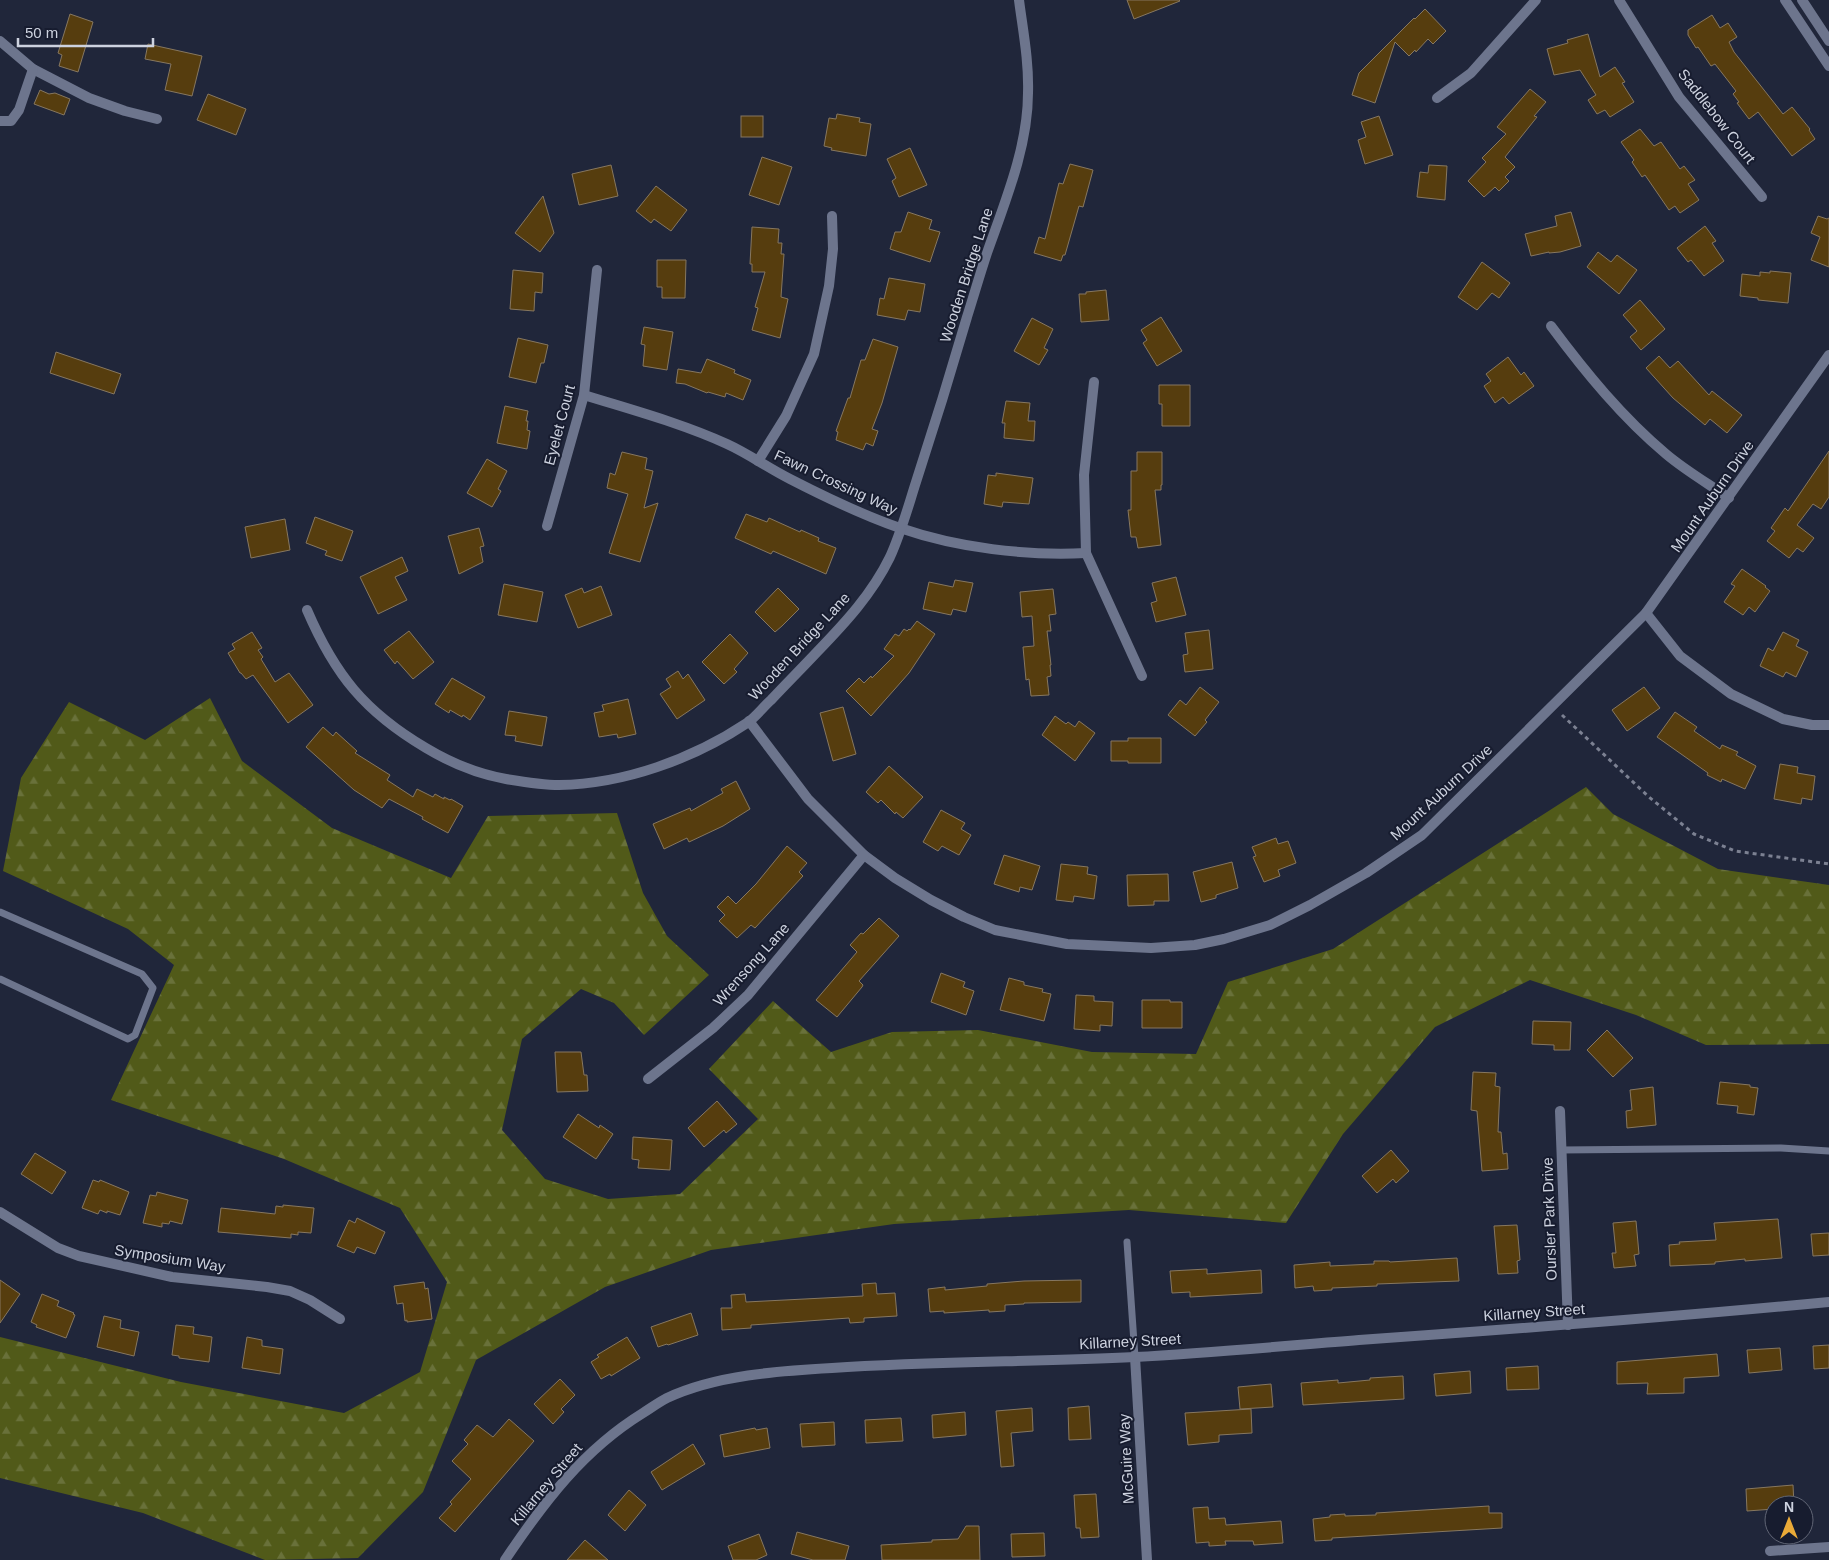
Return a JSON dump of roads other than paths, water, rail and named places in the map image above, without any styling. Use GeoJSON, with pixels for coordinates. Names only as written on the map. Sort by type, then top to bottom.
{"type":"FeatureCollection","features":[{"type":"Feature","properties":{"kind":"street","name":"Wooden Bridge Lane"},"geometry":{"type":"LineString","coordinates":[[307,610],[319,637],[335,664],[350,685],[374,712],[405,736],[433,753],[464,768],[488,776],[527,783],[560,785],[619,778],[647,770],[702,748],[749,721],[847,620],[871,590],[890,556],[901,528],[926,453],[984,260],[1014,175],[1026,122],[1028,95],[1027,49],[1019,0]]}},
{"type":"Feature","properties":{"kind":"street"},"geometry":{"type":"LineString","coordinates":[[1437,98],[1471,72],[1536,0]]}},
{"type":"Feature","properties":{"kind":"street","name":"Saddlebow Court"},"geometry":{"type":"LineString","coordinates":[[1620,0],[1679,97],[1762,197]]}},
{"type":"Feature","properties":{"kind":"street"},"geometry":{"type":"LineString","coordinates":[[1786,0],[1829,66]]}},
{"type":"Feature","properties":{"kind":"street"},"geometry":{"type":"LineString","coordinates":[[1802,0],[1829,41]]}},
{"type":"Feature","properties":{"kind":"street"},"geometry":{"type":"LineString","coordinates":[[0,40],[34,69],[89,98],[125,111],[157,119]]}},
{"type":"Feature","properties":{"kind":"street"},"geometry":{"type":"LineString","coordinates":[[0,121],[11,121],[19,110],[34,69]]}},
{"type":"Feature","properties":{"kind":"street"},"geometry":{"type":"LineString","coordinates":[[758,461],[786,416],[814,354],[829,286],[833,249],[832,216]]}},
{"type":"Feature","properties":{"kind":"street","name":"Eyelet Court"},"geometry":{"type":"LineString","coordinates":[[547,526],[584,395],[598,270]]}},
{"type":"Feature","properties":{"kind":"street"},"geometry":{"type":"LineString","coordinates":[[1551,326],[1588,375],[1646,437],[1668,456],[1729,498]]}},
{"type":"Feature","properties":{"kind":"street","name":"Mount Auburn Drive"},"geometry":{"type":"LineString","coordinates":[[749,721],[808,799],[864,855],[895,878],[964,917],[995,930],[1067,944],[1151,948],[1195,945],[1224,940],[1270,924],[1310,905],[1366,873],[1422,835],[1646,613],[1829,355]]}},
{"type":"Feature","properties":{"kind":"street"},"geometry":{"type":"LineString","coordinates":[[1094,382],[1084,475],[1086,553],[1142,676]]}},
{"type":"Feature","properties":{"kind":"street","name":"Fawn Crossing Way"},"geometry":{"type":"LineString","coordinates":[[584,395],[690,429],[729,445],[791,480],[901,528],[946,540],[992,549],[1064,554],[1086,553]]}},
{"type":"Feature","properties":{"kind":"street"},"geometry":{"type":"LineString","coordinates":[[1646,613],[1680,656],[1731,694],[1783,719],[1829,725]]}},
{"type":"Feature","properties":{"kind":"street","name":"Wrensong Lane"},"geometry":{"type":"LineString","coordinates":[[648,1078],[713,1028],[748,994],[864,855]]}},
{"type":"Feature","properties":{"kind":"street","name":"Oursler Park Drive"},"geometry":{"type":"LineString","coordinates":[[1560,1111],[1568,1325]]}},
{"type":"Feature","properties":{"kind":"street","name":"Symposium Way"},"geometry":{"type":"LineString","coordinates":[[0,1212],[58,1248],[79,1256],[172,1277],[290,1291],[310,1300],[340,1319]]}},
{"type":"Feature","properties":{"kind":"street","name":"Killarney Street"},"geometry":{"type":"LineString","coordinates":[[505,1560],[537,1513],[581,1461],[602,1442],[628,1422],[668,1398],[701,1386],[734,1378],[775,1372],[873,1365],[1136,1357],[1568,1325],[1829,1302]]}},
{"type":"Feature","properties":{"kind":"street","name":"McGuire Way"},"geometry":{"type":"LineString","coordinates":[[1136,1357],[1147,1560]]}},
{"type":"Feature","properties":{"kind":"street"},"geometry":{"type":"LineString","coordinates":[[1770,1552],[1829,1547]]}},
{"type":"Feature","properties":{"kind":"lane"},"geometry":{"type":"LineString","coordinates":[[0,912],[142,974],[153,988],[135,1036],[128,1039],[0,979]]}},
{"type":"Feature","properties":{"kind":"lane"},"geometry":{"type":"LineString","coordinates":[[1561,1150],[1781,1148],[1829,1151]]}},
{"type":"Feature","properties":{"kind":"lane"},"geometry":{"type":"LineString","coordinates":[[1127,1242],[1136,1357]]}}]}
